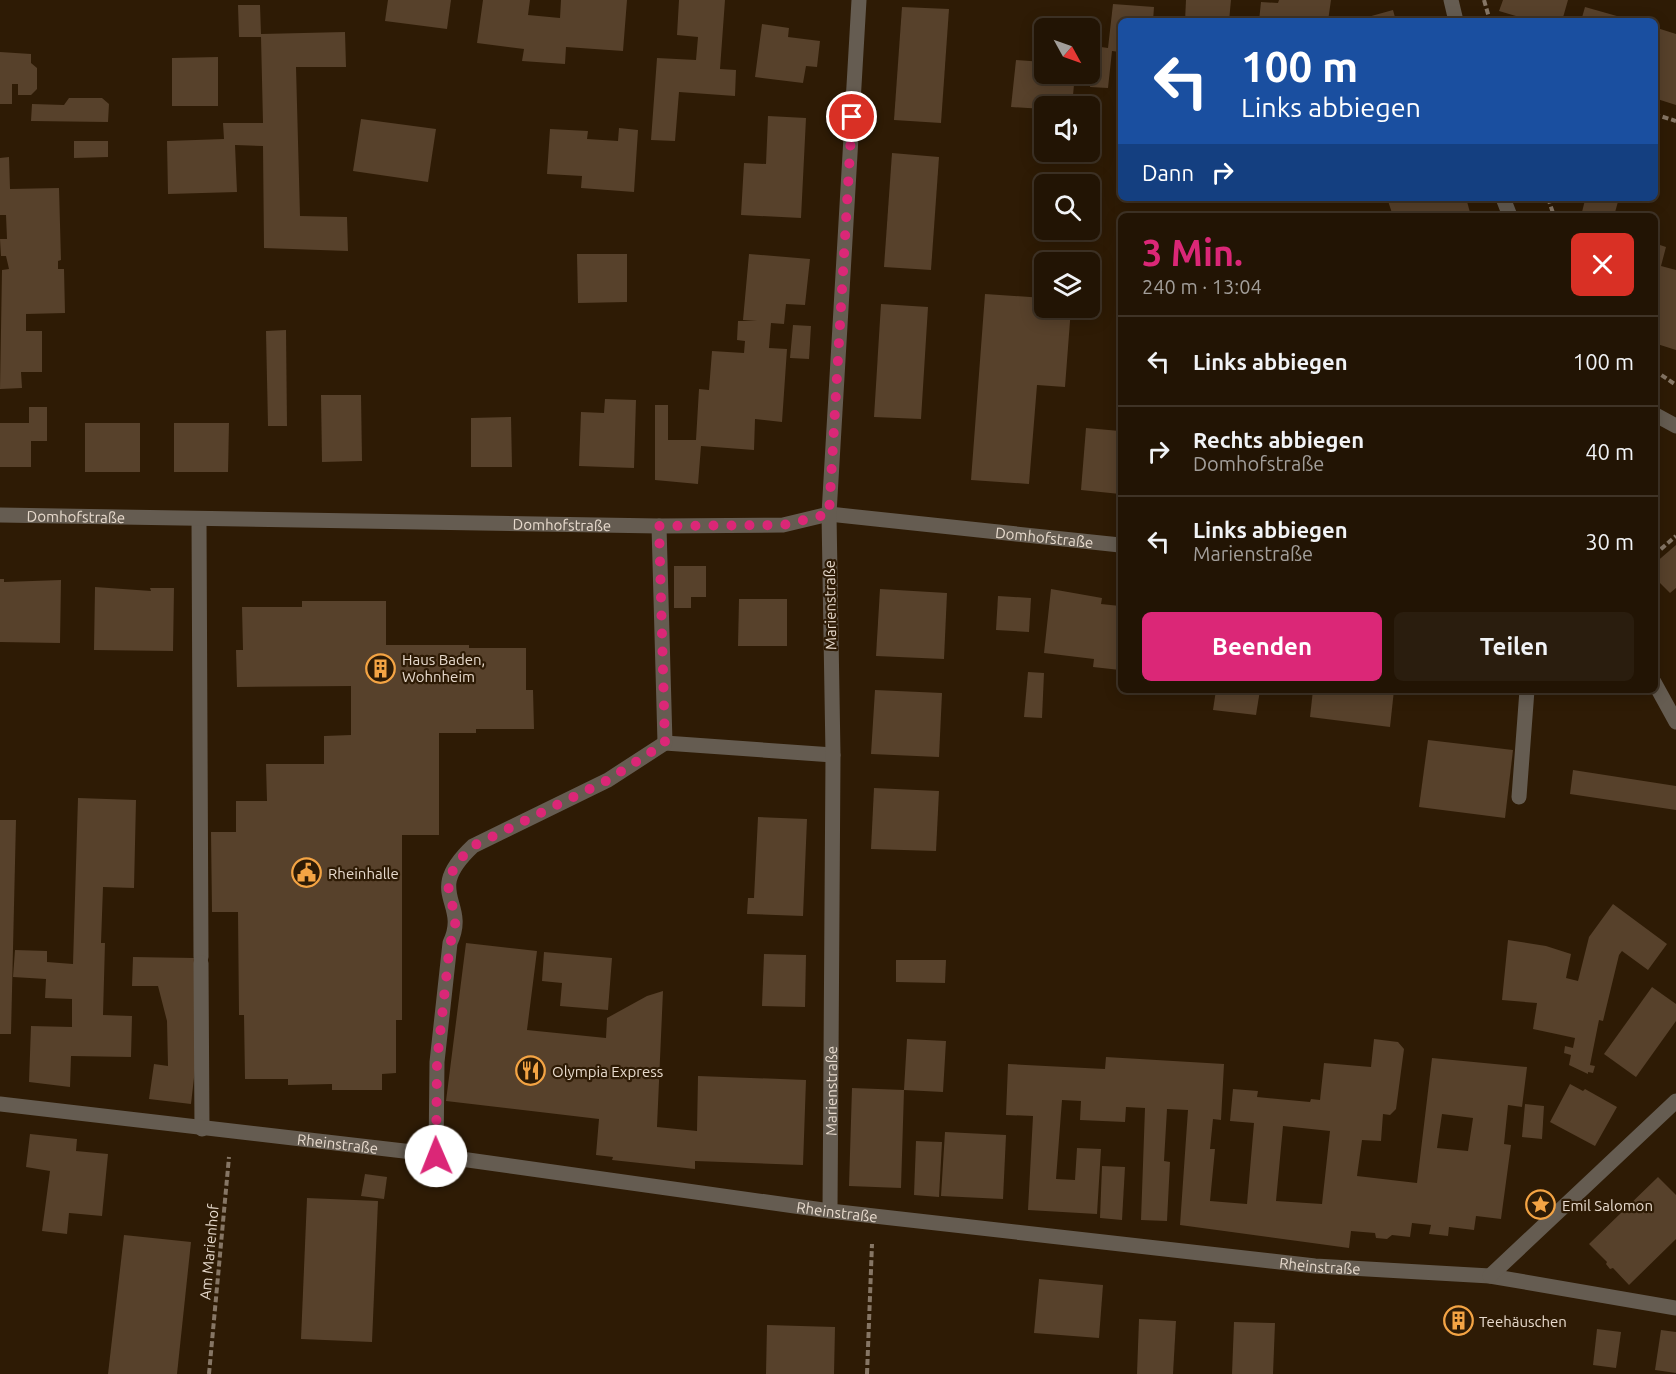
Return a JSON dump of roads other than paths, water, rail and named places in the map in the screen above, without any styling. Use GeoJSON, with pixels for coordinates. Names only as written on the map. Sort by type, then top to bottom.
{"type":"FeatureCollection","features":[{"type":"Feature","properties":{"kind":"street","name":"Marienstraße"},"geometry":{"type":"LineString","coordinates":[[830,1211],[833,755],[829,514],[859,0]]}},
{"type":"Feature","properties":{"kind":"street"},"geometry":{"type":"LineString","coordinates":[[1451,0],[1455,18]]}},
{"type":"Feature","properties":{"kind":"street"},"geometry":{"type":"LineString","coordinates":[[1658,416],[1676,426]]}},
{"type":"Feature","properties":{"kind":"street","name":"Domhofstraße"},"geometry":{"type":"LineString","coordinates":[[0,515],[659,526],[783,525],[829,514],[1118,545]]}},
{"type":"Feature","properties":{"kind":"street"},"geometry":{"type":"LineString","coordinates":[[199,520],[202,1129]]}},
{"type":"Feature","properties":{"kind":"street"},"geometry":{"type":"LineString","coordinates":[[659,526],[665,743]]}},
{"type":"Feature","properties":{"kind":"street"},"geometry":{"type":"LineString","coordinates":[[1658,689],[1676,722]]}},
{"type":"Feature","properties":{"kind":"street"},"geometry":{"type":"LineString","coordinates":[[1519,797],[1527,693]]}},
{"type":"Feature","properties":{"kind":"street"},"geometry":{"type":"LineString","coordinates":[[436,1156],[437,1062],[450,943],[456,930],[446,882],[458,860],[473,846],[608,780],[665,743],[833,755]]}},
{"type":"Feature","properties":{"kind":"street"},"geometry":{"type":"LineString","coordinates":[[1490,1276],[1676,1101]]}},
{"type":"Feature","properties":{"kind":"street","name":"Rheinstraße"},"geometry":{"type":"LineString","coordinates":[[0,1104],[436,1156],[873,1216],[1315,1266],[1490,1276],[1676,1308]]}},
{"type":"Feature","properties":{"kind":"place","name":"Haus Baden, Wohnheim"},"geometry":{"type":"Point","coordinates":[381,668]}},
{"type":"Feature","properties":{"kind":"place","name":"Rheinhalle"},"geometry":{"type":"Point","coordinates":[307,873]}},
{"type":"Feature","properties":{"kind":"place","name":"Olympia Express"},"geometry":{"type":"Point","coordinates":[531,1071]}},
{"type":"Feature","properties":{"kind":"place","name":"Emil Salomon"},"geometry":{"type":"Point","coordinates":[1541,1205]}},
{"type":"Feature","properties":{"kind":"place","name":"Teehäuschen"},"geometry":{"type":"Point","coordinates":[1458,1321]}}]}
